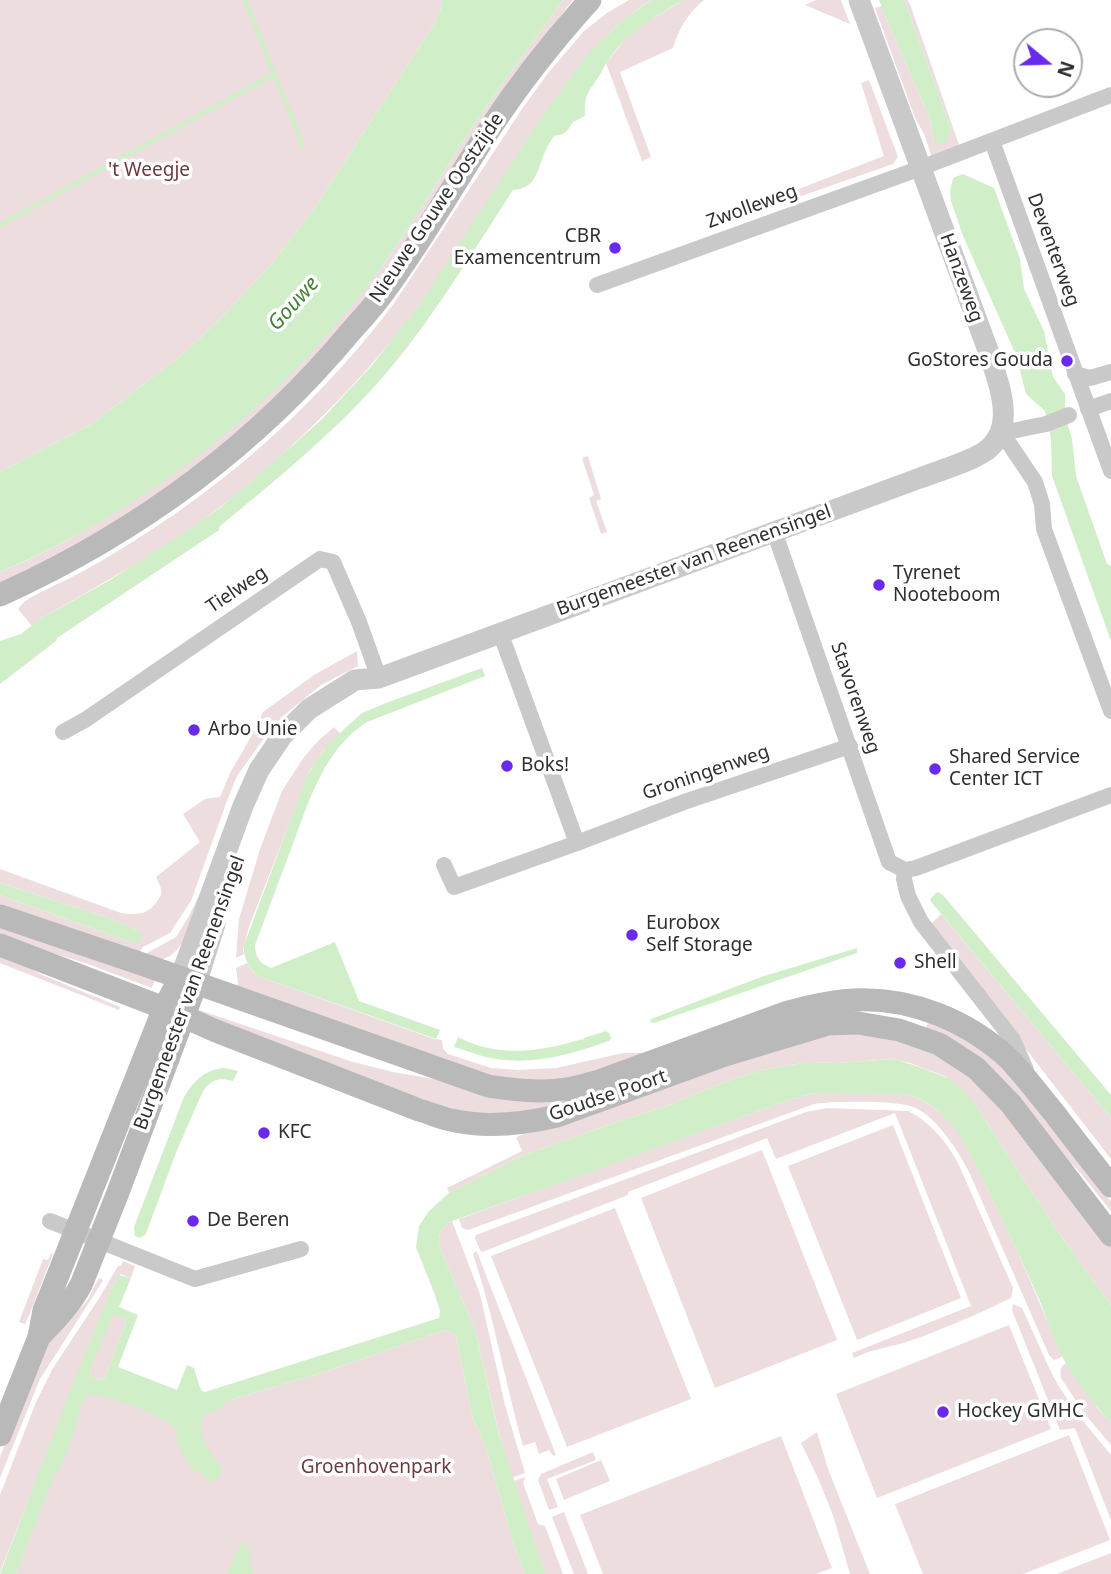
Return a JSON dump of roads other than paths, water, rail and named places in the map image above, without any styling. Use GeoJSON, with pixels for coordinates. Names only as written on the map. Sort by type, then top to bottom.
{"type":"FeatureCollection","features":[{"type":"Feature","properties":{"kind":"main road","name":"Nieuwe Gouwe Oostzijde"},"geometry":{"type":"LineString","coordinates":[[0,595],[97,546],[155,510],[206,473],[288,402],[388,287],[491,127],[528,75],[590,0]]}},
{"type":"Feature","properties":{"kind":"main road","name":"Goudse Poort"},"geometry":{"type":"LineString","coordinates":[[0,916],[488,1086],[517,1090],[568,1089],[599,1081],[785,1013],[816,1005],[850,1000],[888,1001],[912,1006],[936,1013],[972,1031],[1011,1061],[1111,1186]]}},
{"type":"Feature","properties":{"kind":"main road","name":"Goudse Poort"},"geometry":{"type":"LineString","coordinates":[[0,945],[419,1110],[451,1120],[499,1124],[556,1116],[725,1055],[828,1024],[858,1023],[899,1030],[939,1044],[976,1068],[1011,1104],[1111,1235]]}},
{"type":"Feature","properties":{"kind":"main road","name":"Burgemeester van Reenensingel"},"geometry":{"type":"LineString","coordinates":[[0,1435],[39,1337],[44,1310],[188,981]]}},
{"type":"Feature","properties":{"kind":"main road","name":"Burgemeester van Reenensingel"},"geometry":{"type":"LineString","coordinates":[[39,1337],[59,1317],[81,1285],[99,1241],[174,1013]]}},
{"type":"Feature","properties":{"kind":"street","name":"Hanzeweg"},"geometry":{"type":"LineString","coordinates":[[859,0],[989,353],[1000,390],[1002,433]]}},
{"type":"Feature","properties":{"kind":"street","name":"Zwolleweg"},"geometry":{"type":"LineString","coordinates":[[597,285],[921,168],[1111,95]]}},
{"type":"Feature","properties":{"kind":"street","name":"Deventerweg"},"geometry":{"type":"LineString","coordinates":[[992,141],[1111,471]]}},
{"type":"Feature","properties":{"kind":"street"},"geometry":{"type":"LineString","coordinates":[[1075,374],[1090,378],[1111,372]]}},
{"type":"Feature","properties":{"kind":"street"},"geometry":{"type":"LineString","coordinates":[[1088,409],[1111,401]]}},
{"type":"Feature","properties":{"kind":"street"},"geometry":{"type":"LineString","coordinates":[[1069,415],[1046,424],[1002,433],[1035,482],[1042,504],[1044,529],[1111,711]]}},
{"type":"Feature","properties":{"kind":"street","name":"Burgemeester van Reenensingel"},"geometry":{"type":"LineString","coordinates":[[188,981],[243,806],[259,770],[282,736],[309,709],[355,680],[379,678],[979,456],[993,446],[1002,433]]}},
{"type":"Feature","properties":{"kind":"street","name":"Stavorenweg"},"geometry":{"type":"LineString","coordinates":[[774,531],[889,862],[905,870]]}},
{"type":"Feature","properties":{"kind":"street","name":"Tielweg"},"geometry":{"type":"LineString","coordinates":[[63,732],[85,720],[320,559],[333,562],[379,678]]}},
{"type":"Feature","properties":{"kind":"street"},"geometry":{"type":"LineString","coordinates":[[500,632],[577,843]]}},
{"type":"Feature","properties":{"kind":"street","name":"Groningenweg"},"geometry":{"type":"LineString","coordinates":[[444,865],[454,887],[684,802],[850,746]]}},
{"type":"Feature","properties":{"kind":"street"},"geometry":{"type":"LineString","coordinates":[[905,870],[1111,795]]}},
{"type":"Feature","properties":{"kind":"street","name":"Goudse Poort"},"geometry":{"type":"LineString","coordinates":[[905,870],[908,896],[921,922],[1013,1040],[1034,1089]]}},
{"type":"Feature","properties":{"kind":"street"},"geometry":{"type":"LineString","coordinates":[[50,1222],[195,1279],[301,1250]]}},
{"type":"Feature","properties":{"kind":"water","name":"Gouwe"},"geometry":{"type":"Polygon","coordinates":[[[442,0],[563,0],[474,125],[375,276],[338,323],[297,368],[207,449],[158,485],[107,518],[0,572],[0,472],[93,423],[183,354],[270,266],[316,206],[431,29],[440,12],[442,0]]]}},
{"type":"Feature","properties":{"kind":"water"},"geometry":{"type":"Polygon","coordinates":[[[651,0],[684,0],[642,26],[615,51],[588,95],[585,116],[573,122],[564,133],[554,136],[532,182],[521,189],[513,190],[422,328],[369,393],[285,472],[219,527],[219,530],[57,638],[0,684],[0,641],[21,634],[40,619],[110,580],[220,508],[322,419],[373,364],[419,305],[543,115],[590,51],[624,19],[651,0]]]}},
{"type":"Feature","properties":{"kind":"water"},"geometry":{"type":"Polygon","coordinates":[[[879,0],[904,0],[951,129],[943,144],[934,140],[930,119],[879,0]]]}},
{"type":"Feature","properties":{"kind":"water"},"geometry":{"type":"Polygon","coordinates":[[[963,174],[994,188],[1020,259],[1024,289],[1044,331],[1053,377],[1065,394],[1065,416],[1072,439],[1076,476],[1107,564],[1111,566],[1111,641],[1052,476],[1051,439],[1045,411],[1026,394],[1016,355],[963,236],[951,201],[953,178],[963,174]]]}},
{"type":"Feature","properties":{"kind":"water"},"geometry":{"type":"Polygon","coordinates":[[[482,668],[485,676],[367,722],[339,747],[328,762],[311,796],[255,945],[259,959],[271,968],[335,942],[359,1001],[440,1030],[436,1039],[258,976],[247,962],[244,945],[306,778],[315,762],[331,741],[362,713],[482,668]]]}},
{"type":"Feature","properties":{"kind":"water"},"geometry":{"type":"Polygon","coordinates":[[[0,883],[103,916],[137,930],[141,934],[141,940],[128,941],[0,895],[0,883]]]}},
{"type":"Feature","properties":{"kind":"water"},"geometry":{"type":"Polygon","coordinates":[[[937,892],[943,895],[1111,1095],[1111,1118],[932,903],[930,899],[937,892]]]}},
{"type":"Feature","properties":{"kind":"water"},"geometry":{"type":"Polygon","coordinates":[[[857,948],[857,953],[654,1023],[650,1022],[651,1019],[761,977],[857,948]]]}},
{"type":"Feature","properties":{"kind":"water"},"geometry":{"type":"Polygon","coordinates":[[[606,1031],[611,1038],[609,1041],[567,1054],[525,1061],[496,1059],[454,1047],[458,1037],[488,1048],[535,1050],[583,1040],[606,1031]]]}},
{"type":"Feature","properties":{"kind":"water"},"geometry":{"type":"Polygon","coordinates":[[[893,1059],[905,1062],[952,1081],[976,1106],[1054,1226],[1111,1305],[1111,1422],[1085,1392],[1063,1358],[1042,1306],[975,1162],[948,1120],[922,1100],[906,1094],[815,1093],[788,1100],[452,1221],[441,1231],[439,1246],[475,1330],[499,1435],[545,1574],[525,1574],[486,1447],[473,1419],[456,1337],[445,1330],[324,1372],[227,1401],[222,1408],[203,1414],[203,1436],[208,1449],[222,1467],[219,1479],[213,1482],[192,1469],[177,1442],[177,1430],[171,1424],[136,1407],[89,1394],[81,1405],[70,1443],[16,1574],[0,1574],[66,1401],[119,1275],[131,1278],[119,1307],[138,1315],[118,1367],[177,1390],[187,1365],[194,1368],[200,1388],[205,1392],[439,1318],[440,1311],[435,1295],[416,1247],[419,1226],[429,1211],[449,1193],[522,1156],[667,1106],[725,1082],[762,1070],[808,1062],[893,1059]],[[113,1315],[89,1373],[91,1377],[101,1380],[105,1378],[126,1322],[124,1318],[113,1315]]]}},
{"type":"Feature","properties":{"kind":"water"},"geometry":{"type":"Polygon","coordinates":[[[224,1068],[238,1071],[233,1081],[216,1080],[203,1091],[177,1150],[146,1234],[140,1238],[135,1236],[134,1227],[184,1097],[200,1077],[224,1068]]]}},
{"type":"Feature","properties":{"kind":"water"},"geometry":{"type":"Polygon","coordinates":[[[244,1543],[248,1545],[253,1574],[227,1574],[237,1550],[244,1543]]]}},
{"type":"Feature","properties":{"kind":"waterway"},"geometry":{"type":"LineString","coordinates":[[245,0],[274,74]]}},
{"type":"Feature","properties":{"kind":"waterway"},"geometry":{"type":"LineString","coordinates":[[0,225],[274,74],[303,146]]}},
{"type":"Feature","properties":{"kind":"place","name":"CBR Examencentrum"},"geometry":{"type":"Point","coordinates":[615,248]}},
{"type":"Feature","properties":{"kind":"place","name":"GoStores Gouda"},"geometry":{"type":"Point","coordinates":[1067,361]}},
{"type":"Feature","properties":{"kind":"place","name":"Tyrenet Nooteboom"},"geometry":{"type":"Point","coordinates":[879,585]}},
{"type":"Feature","properties":{"kind":"place","name":"Arbo Unie"},"geometry":{"type":"Point","coordinates":[194,730]}},
{"type":"Feature","properties":{"kind":"place","name":"Boks!"},"geometry":{"type":"Point","coordinates":[507,766]}},
{"type":"Feature","properties":{"kind":"place","name":"Shared Service Center ICT"},"geometry":{"type":"Point","coordinates":[935,769]}},
{"type":"Feature","properties":{"kind":"place","name":"Eurobox Self Storage"},"geometry":{"type":"Point","coordinates":[632,935]}},
{"type":"Feature","properties":{"kind":"place","name":"Shell"},"geometry":{"type":"Point","coordinates":[900,963]}},
{"type":"Feature","properties":{"kind":"place","name":"KFC"},"geometry":{"type":"Point","coordinates":[264,1133]}},
{"type":"Feature","properties":{"kind":"place","name":"De Beren"},"geometry":{"type":"Point","coordinates":[193,1221]}},
{"type":"Feature","properties":{"kind":"place","name":"Hockey GMHC"},"geometry":{"type":"Point","coordinates":[943,1412]}},
{"type":"Feature","properties":{"kind":"park label","name":"'t Weegje"},"geometry":{"type":"Point","coordinates":[149,171]}},
{"type":"Feature","properties":{"kind":"park label","name":"Groenhovenpark"},"geometry":{"type":"Point","coordinates":[376,1468]}}]}
